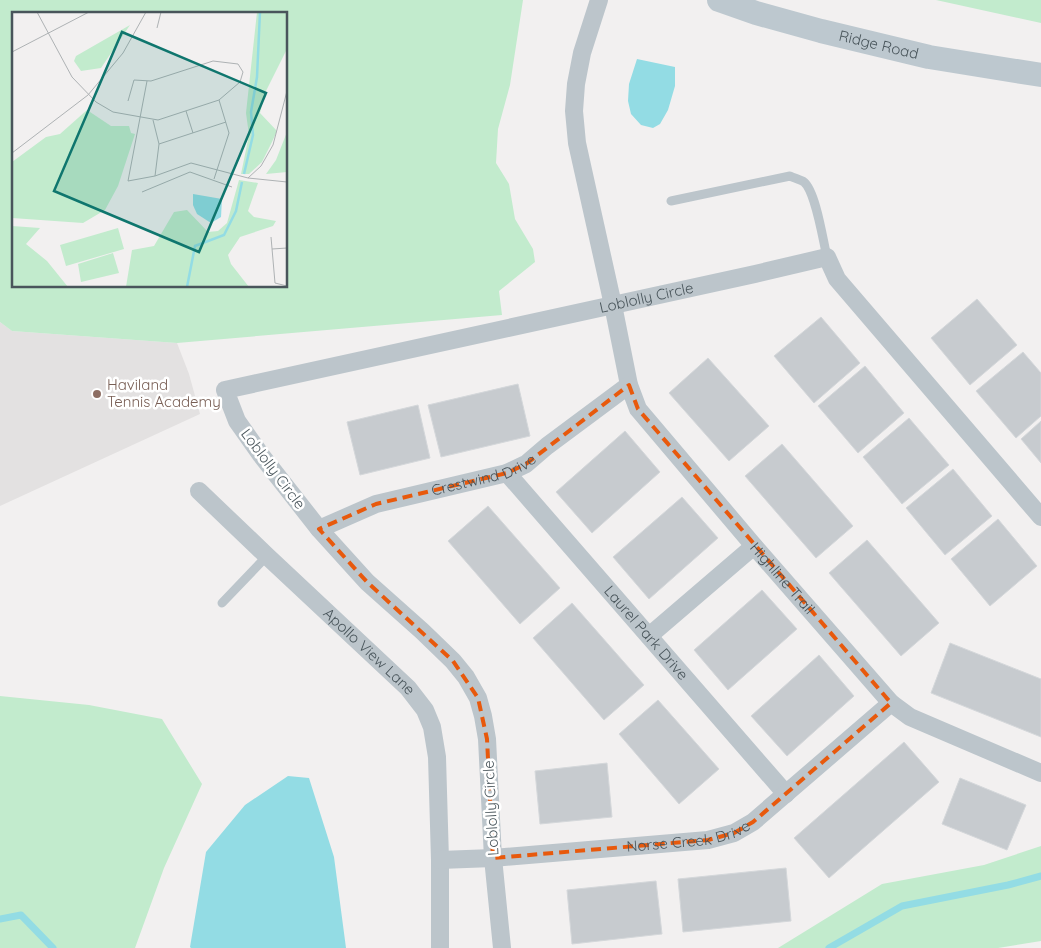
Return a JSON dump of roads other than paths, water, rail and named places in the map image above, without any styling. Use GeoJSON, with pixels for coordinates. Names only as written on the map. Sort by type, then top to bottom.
{"type":"FeatureCollection","features":[{"type":"Feature","properties":{"kind":"street","name":"Highline Trail"},"geometry":{"type":"LineString","coordinates":[[599,0],[582,53],[576,84],[574,110],[577,143],[629,384],[638,410],[890,703],[910,718],[1041,773]]}},
{"type":"Feature","properties":{"kind":"street","name":"Ridge Road"},"geometry":{"type":"LineString","coordinates":[[719,0],[756,13],[820,31],[929,58],[1041,75]]}},
{"type":"Feature","properties":{"kind":"street","name":"Loblolly Circle"},"geometry":{"type":"LineString","coordinates":[[502,948],[493,858],[487,739],[484,716],[478,698],[466,677],[453,661],[368,582],[320,529],[260,455],[237,421],[225,390],[827,257]]}},
{"type":"Feature","properties":{"kind":"street"},"geometry":{"type":"LineString","coordinates":[[827,257],[837,279],[1041,517]]}},
{"type":"Feature","properties":{"kind":"street","name":"Crestwind Drive"},"geometry":{"type":"LineString","coordinates":[[320,529],[376,504],[507,473],[526,464],[629,384]]}},
{"type":"Feature","properties":{"kind":"street","name":"Laurel Park Drive"},"geometry":{"type":"LineString","coordinates":[[507,473],[786,794]]}},
{"type":"Feature","properties":{"kind":"street","name":"Apollo View Lane"},"geometry":{"type":"LineString","coordinates":[[199,491],[408,688],[425,710],[432,727],[437,757],[440,948]]}},
{"type":"Feature","properties":{"kind":"street"},"geometry":{"type":"LineString","coordinates":[[649,636],[754,546]]}},
{"type":"Feature","properties":{"kind":"street","name":"Norse Creek Drive"},"geometry":{"type":"LineString","coordinates":[[440,860],[493,858],[708,840],[734,833],[753,822],[890,703]]}},
{"type":"Feature","properties":{"kind":"lane"},"geometry":{"type":"LineString","coordinates":[[671,201],[790,176],[804,182],[811,193],[817,209],[827,257]]}},
{"type":"Feature","properties":{"kind":"lane"},"geometry":{"type":"LineString","coordinates":[[222,603],[266,556]]}},
{"type":"Feature","properties":{"kind":"water"},"geometry":{"type":"Polygon","coordinates":[[[637,59],[675,67],[675,86],[668,110],[660,124],[653,128],[641,125],[631,114],[628,101],[629,84],[637,59]]]}},
{"type":"Feature","properties":{"kind":"water"},"geometry":{"type":"Polygon","coordinates":[[[288,776],[309,778],[334,857],[346,948],[191,948],[206,852],[245,805],[288,776]]]}},
{"type":"Feature","properties":{"kind":"waterway"},"geometry":{"type":"LineString","coordinates":[[829,948],[902,906],[1008,885],[1041,876]]}},
{"type":"Feature","properties":{"kind":"waterway"},"geometry":{"type":"LineString","coordinates":[[0,919],[21,915],[53,948]]}},
{"type":"Feature","properties":{"kind":"place","name":"Haviland Tennis Academy"},"geometry":{"type":"Point","coordinates":[97,394]}}]}
